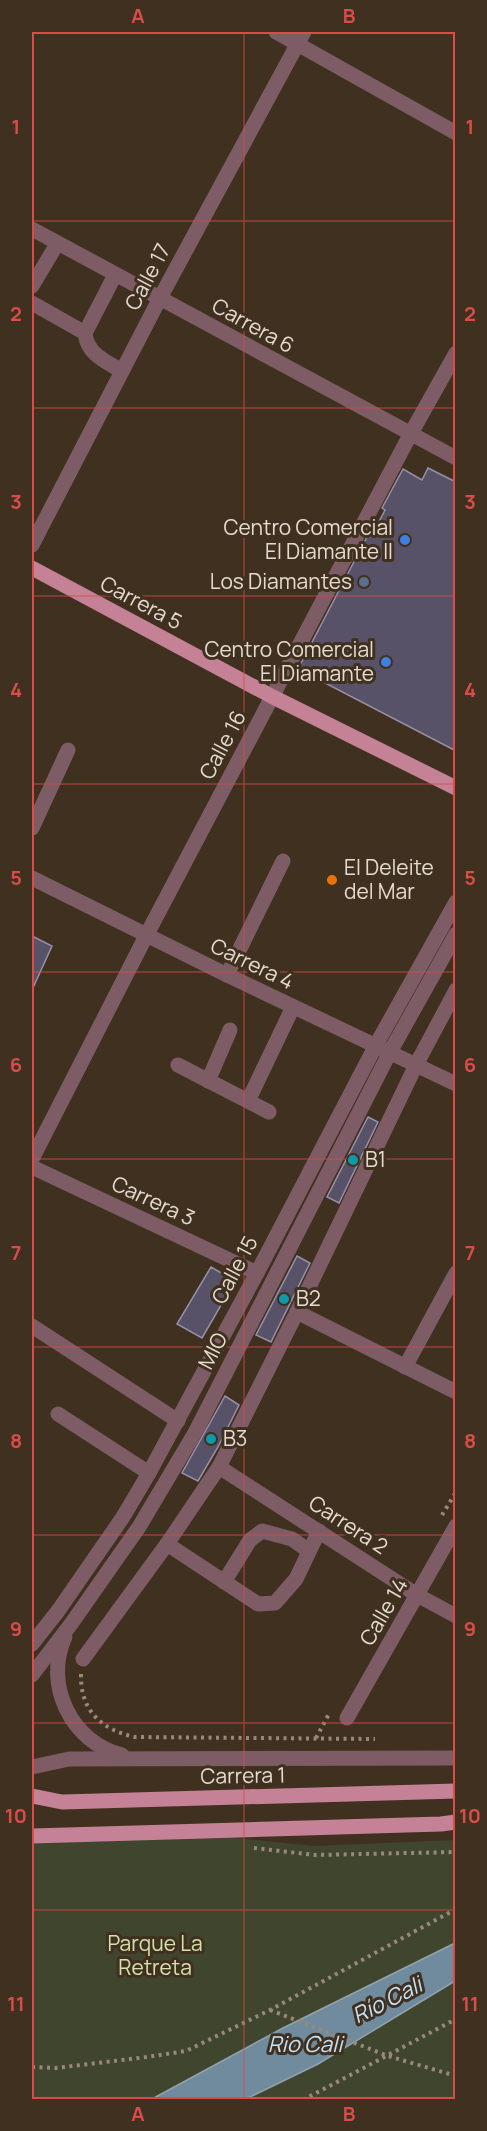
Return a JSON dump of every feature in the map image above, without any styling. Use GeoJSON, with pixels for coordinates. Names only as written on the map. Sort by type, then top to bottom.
{"type":"FeatureCollection","features":[{"type":"Feature","properties":{"kind":"main road","name":"Carrera 5"},"geometry":{"type":"LineString","coordinates":[[32,568],[273,697],[456,788]]}},
{"type":"Feature","properties":{"kind":"main road","name":"Carrera 1"},"geometry":{"type":"LineString","coordinates":[[32,1796],[62,1802],[456,1791]]}},
{"type":"Feature","properties":{"kind":"main road"},"geometry":{"type":"LineString","coordinates":[[32,1836],[456,1822]]}},
{"type":"Feature","properties":{"kind":"street"},"geometry":{"type":"LineString","coordinates":[[276,32],[301,38],[456,133]]}},
{"type":"Feature","properties":{"kind":"street","name":"Calle 17"},"geometry":{"type":"LineString","coordinates":[[32,544],[160,298],[301,38]]}},
{"type":"Feature","properties":{"kind":"street","name":"Carrera 6"},"geometry":{"type":"LineString","coordinates":[[32,230],[456,458]]}},
{"type":"Feature","properties":{"kind":"street"},"geometry":{"type":"LineString","coordinates":[[32,286],[57,244]]}},
{"type":"Feature","properties":{"kind":"street"},"geometry":{"type":"LineString","coordinates":[[115,275],[85,333],[89,348],[122,371]]}},
{"type":"Feature","properties":{"kind":"street"},"geometry":{"type":"LineString","coordinates":[[32,303],[85,333]]}},
{"type":"Feature","properties":{"kind":"street","name":"Calle 16"},"geometry":{"type":"LineString","coordinates":[[32,1159],[146,936],[410,435],[456,353]]}},
{"type":"Feature","properties":{"kind":"street"},"geometry":{"type":"LineString","coordinates":[[32,828],[68,750]]}},
{"type":"Feature","properties":{"kind":"street"},"geometry":{"type":"LineString","coordinates":[[227,975],[283,861]]}},
{"type":"Feature","properties":{"kind":"street","name":"Carrera 4"},"geometry":{"type":"LineString","coordinates":[[32,879],[456,1084]]}},
{"type":"Feature","properties":{"kind":"street","name":"Calle 15"},"geometry":{"type":"LineString","coordinates":[[32,1644],[58,1611],[123,1517],[149,1473],[376,1046],[456,902]]}},
{"type":"Feature","properties":{"kind":"street","name":"MIO"},"geometry":{"type":"LineString","coordinates":[[32,1675],[139,1527],[196,1431],[390,1052],[456,934]]}},
{"type":"Feature","properties":{"kind":"street"},"geometry":{"type":"LineString","coordinates":[[84,1659],[219,1467],[297,1312],[416,1065],[456,990]]}},
{"type":"Feature","properties":{"kind":"street"},"geometry":{"type":"LineString","coordinates":[[248,1101],[293,1007]]}},
{"type":"Feature","properties":{"kind":"street"},"geometry":{"type":"LineString","coordinates":[[208,1081],[230,1030]]}},
{"type":"Feature","properties":{"kind":"street"},"geometry":{"type":"LineString","coordinates":[[178,1065],[269,1112]]}},
{"type":"Feature","properties":{"kind":"street","name":"Carrera 3"},"geometry":{"type":"LineString","coordinates":[[32,1167],[257,1273]]}},
{"type":"Feature","properties":{"kind":"street"},"geometry":{"type":"LineString","coordinates":[[405,1366],[456,1273]]}},
{"type":"Feature","properties":{"kind":"street"},"geometry":{"type":"LineString","coordinates":[[297,1312],[456,1392]]}},
{"type":"Feature","properties":{"kind":"street"},"geometry":{"type":"LineString","coordinates":[[32,1326],[178,1421]]}},
{"type":"Feature","properties":{"kind":"street"},"geometry":{"type":"LineString","coordinates":[[58,1414],[149,1473]]}},
{"type":"Feature","properties":{"kind":"street","name":"Carrera 2"},"geometry":{"type":"LineString","coordinates":[[219,1467],[417,1596],[456,1616]]}},
{"type":"Feature","properties":{"kind":"street","name":"Calle 14"},"geometry":{"type":"LineString","coordinates":[[347,1718],[456,1526]]}},
{"type":"Feature","properties":{"kind":"street"},"geometry":{"type":"LineString","coordinates":[[224,1582],[250,1540],[262,1531],[292,1539],[309,1551]]}},
{"type":"Feature","properties":{"kind":"street"},"geometry":{"type":"LineString","coordinates":[[167,1544],[258,1604],[275,1603],[296,1579],[319,1531]]}},
{"type":"Feature","properties":{"kind":"street"},"geometry":{"type":"LineString","coordinates":[[71,1624],[60,1647],[57,1672],[64,1705],[72,1720],[89,1739],[111,1752],[135,1758]]}},
{"type":"Feature","properties":{"kind":"street"},"geometry":{"type":"LineString","coordinates":[[32,1767],[69,1759],[456,1758]]}},
{"type":"Feature","properties":{"kind":"path"},"geometry":{"type":"LineString","coordinates":[[84,1659],[81,1682],[87,1706],[99,1721],[119,1734],[135,1737],[385,1739]]}},
{"type":"Feature","properties":{"kind":"path"},"geometry":{"type":"LineString","coordinates":[[32,2067],[56,2068],[186,2051],[271,2010],[456,1909]]}},
{"type":"Feature","properties":{"kind":"path"},"geometry":{"type":"LineString","coordinates":[[271,2010],[387,2055],[456,2076]]}},
{"type":"Feature","properties":{"kind":"path"},"geometry":{"type":"LineString","coordinates":[[303,2100],[456,2019]]}},
{"type":"Feature","properties":{"kind":"green space","name":"Parque La Retreta"},"geometry":{"type":"Polygon","coordinates":[[[179,1832],[314,1846],[455,1840],[455,1943],[283,2028],[152,2099],[32,2099],[32,1836],[179,1832]]]}},
{"type":"Feature","properties":{"kind":"green space"},"geometry":{"type":"Polygon","coordinates":[[[455,1981],[455,2099],[246,2100],[318,2064],[455,1981]]]}},
{"type":"Feature","properties":{"kind":"water","name":"Rio Cali"},"geometry":{"type":"Polygon","coordinates":[[[455,1943],[455,1981],[318,2064],[246,2099],[152,2099],[283,2028],[455,1943]]]}},
{"type":"Feature","properties":{"kind":"building"},"geometry":{"type":"Polygon","coordinates":[[[428,468],[456,482],[456,751],[298,669],[368,535],[371,537],[385,510],[382,508],[403,469],[422,480],[428,468]]]}},
{"type":"Feature","properties":{"kind":"building"},"geometry":{"type":"Polygon","coordinates":[[[32,936],[52,946],[32,990],[32,936]]]}},
{"type":"Feature","properties":{"kind":"building","name":"B1"},"geometry":{"type":"Polygon","coordinates":[[[368,1117],[378,1122],[339,1203],[327,1197],[368,1117]]]}},
{"type":"Feature","properties":{"kind":"building","name":"B2"},"geometry":{"type":"Polygon","coordinates":[[[297,1256],[310,1263],[271,1342],[256,1335],[297,1256]]]}},
{"type":"Feature","properties":{"kind":"building"},"geometry":{"type":"Polygon","coordinates":[[[211,1267],[235,1281],[202,1338],[177,1324],[211,1267]]]}},
{"type":"Feature","properties":{"kind":"building","name":"B3"},"geometry":{"type":"Polygon","coordinates":[[[225,1396],[239,1405],[198,1481],[182,1473],[225,1396]]]}},
{"type":"Feature","properties":{"kind":"place","name":"Centro Comercial El Diamante II"},"geometry":{"type":"Point","coordinates":[405,540]}},
{"type":"Feature","properties":{"kind":"place","name":"Los Diamantes"},"geometry":{"type":"Point","coordinates":[364,582]}},
{"type":"Feature","properties":{"kind":"place","name":"Centro Comercial El Diamante"},"geometry":{"type":"Point","coordinates":[386,662]}},
{"type":"Feature","properties":{"kind":"place","name":"El Deleite del Mar"},"geometry":{"type":"Point","coordinates":[332,880]}},
{"type":"Feature","properties":{"kind":"place","name":"B1"},"geometry":{"type":"Point","coordinates":[353,1160]}},
{"type":"Feature","properties":{"kind":"place","name":"B2"},"geometry":{"type":"Point","coordinates":[284,1299]}},
{"type":"Feature","properties":{"kind":"place","name":"B3"},"geometry":{"type":"Point","coordinates":[211,1439]}},
{"type":"Feature","properties":{"kind":"water label","name":"Río Cali"},"geometry":{"type":"Point","coordinates":[387,2000]}}]}
